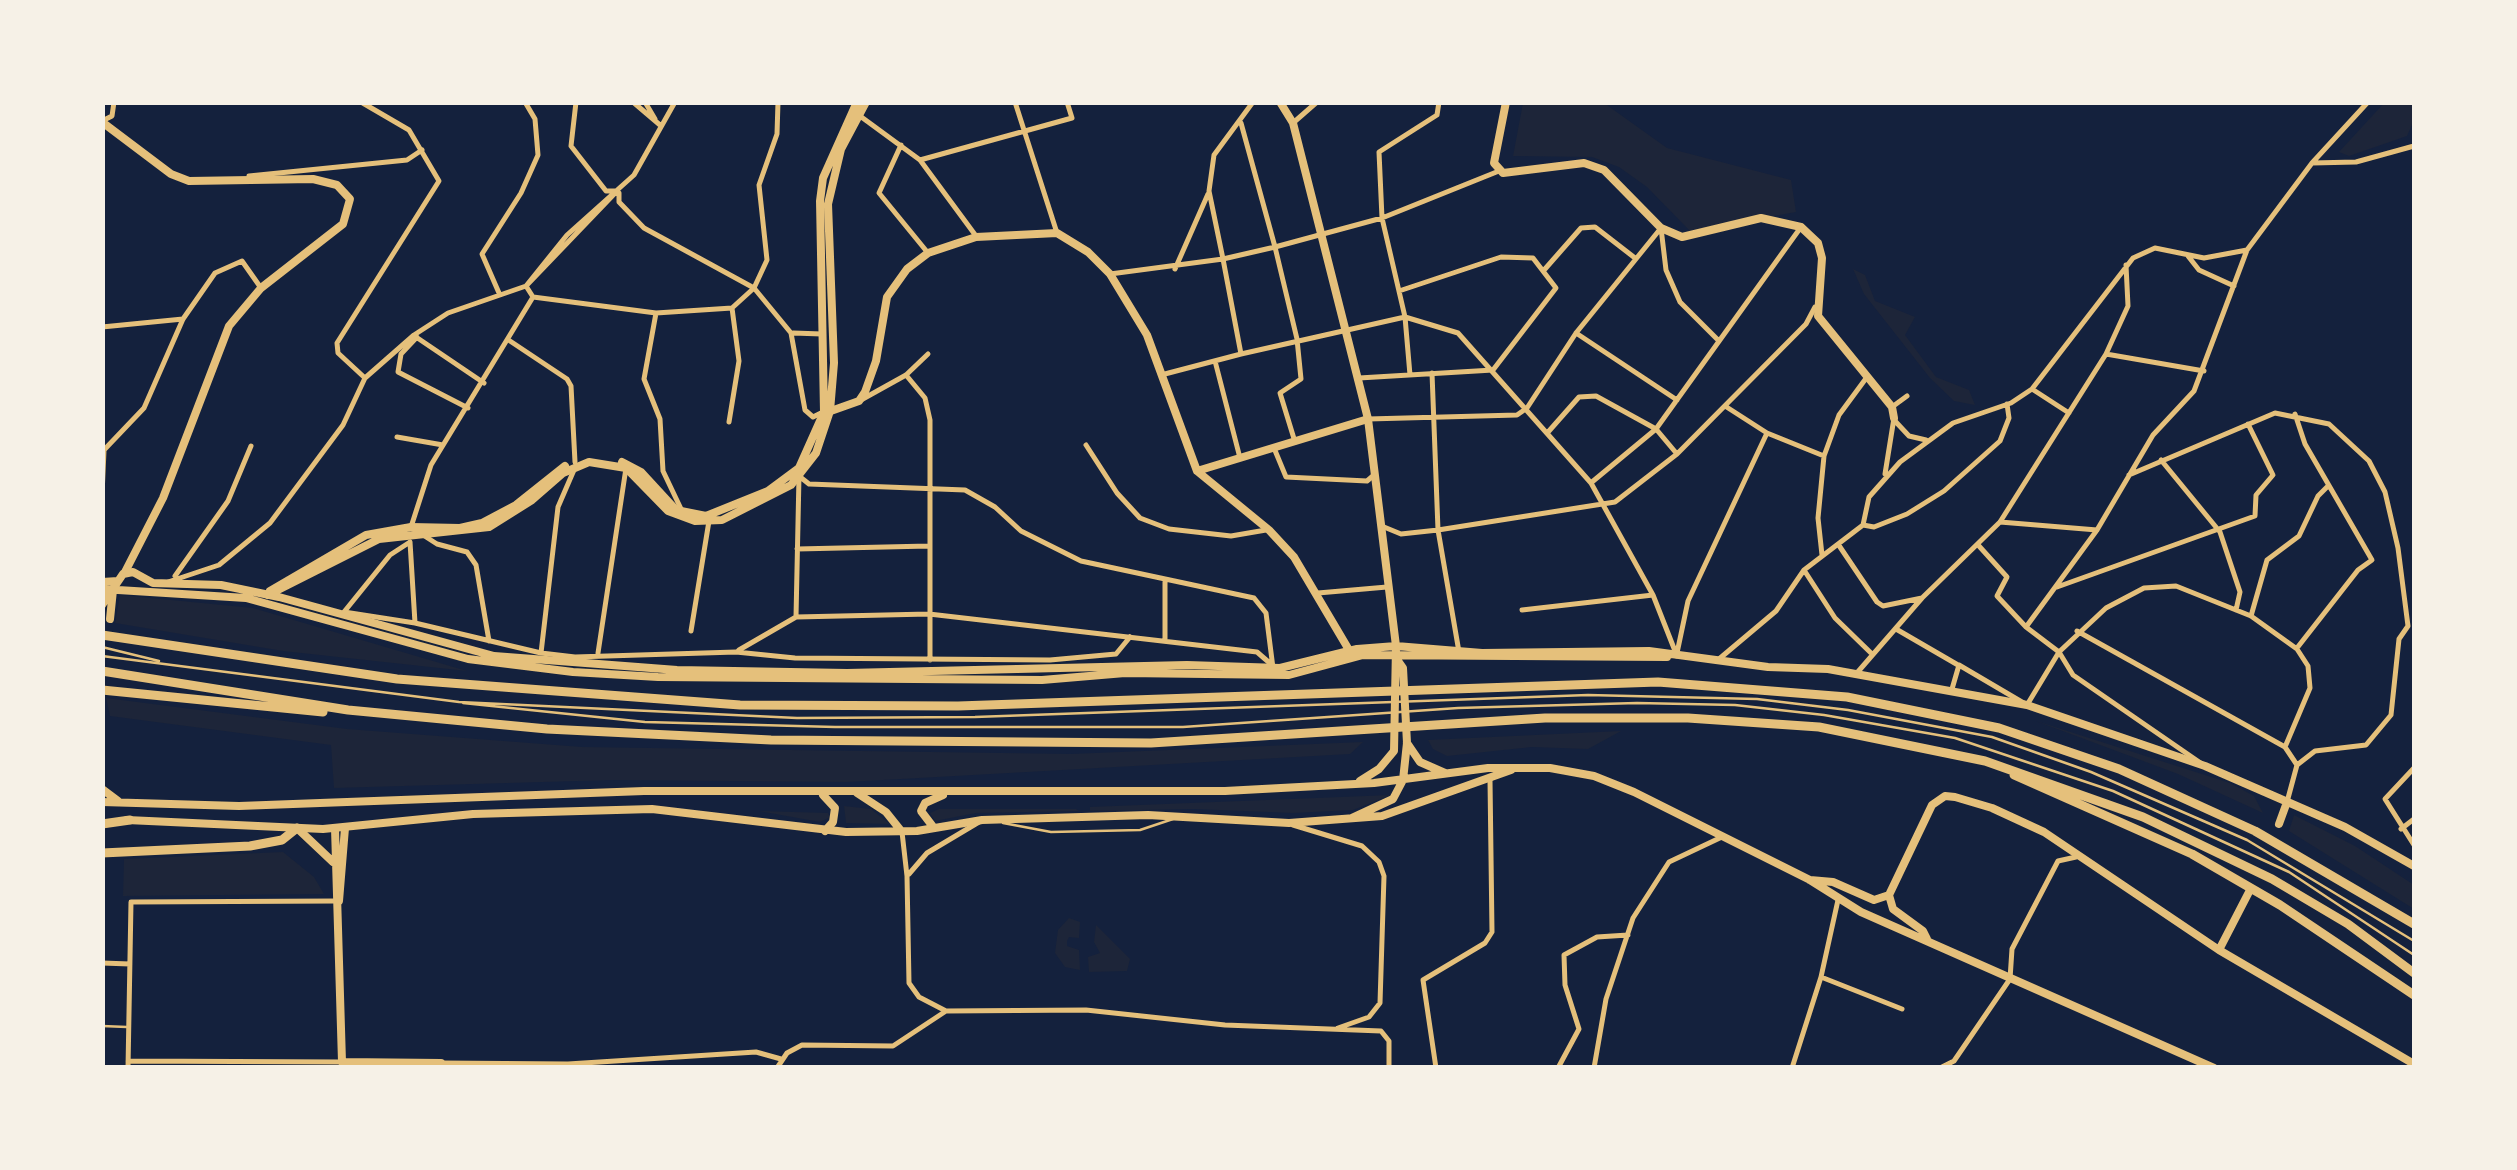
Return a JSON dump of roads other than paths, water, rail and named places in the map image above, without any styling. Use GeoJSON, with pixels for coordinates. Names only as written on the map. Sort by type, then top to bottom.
{"type":"FeatureCollection","features":[{"type":"Feature","properties":{"kind":"main road"},"geometry":{"type":"LineString","coordinates":[[827,412],[820,201],[831,152],[855,109],[866,102]]}},
{"type":"Feature","properties":{"kind":"main road"},"geometry":{"type":"LineString","coordinates":[[1280,102],[1293,123],[1368,419],[1407,743],[1403,780],[1393,799],[1348,820]]}},
{"type":"Feature","properties":{"kind":"main road"},"geometry":{"type":"LineString","coordinates":[[1506,102],[1494,162],[1500,171],[1584,163],[1594,166],[1604,170],[1661,228],[1682,237],[1761,218],[1801,227],[1818,243],[1822,258],[1815,307],[1892,407],[1894,418]]}},
{"type":"Feature","properties":{"kind":"main road"},"geometry":{"type":"LineString","coordinates":[[266,598],[361,546],[482,522],[516,505],[546,478],[575,464],[602,460],[626,466],[668,511],[682,516],[709,518],[774,496],[797,474],[827,412],[834,364],[828,204],[855,109]]}},
{"type":"Feature","properties":{"kind":"main road"},"geometry":{"type":"LineString","coordinates":[[102,122],[171,174],[189,182],[314,179],[337,185],[350,198],[343,224],[262,288],[229,326],[163,498],[125,572],[102,605]]}},
{"type":"Feature","properties":{"kind":"main road"},"geometry":{"type":"LineString","coordinates":[[827,412],[858,401],[876,361],[893,284],[928,253],[976,237],[1056,233],[1088,252],[1110,274],[1147,335],[1197,471],[1269,530],[1318,593],[1349,650]]}},
{"type":"Feature","properties":{"kind":"main road"},"geometry":{"type":"LineString","coordinates":[[1197,471],[1368,419]]}},
{"type":"Feature","properties":{"kind":"main road"},"geometry":{"type":"LineString","coordinates":[[410,534],[463,534],[489,527],[575,464]]}},
{"type":"Feature","properties":{"kind":"main road"},"geometry":{"type":"LineString","coordinates":[[125,572],[153,584],[170,581],[221,585],[468,659],[573,672],[801,680],[1042,680],[1125,673],[1274,672],[1349,650],[1396,646],[1460,655]]}},
{"type":"Feature","properties":{"kind":"main road"},"geometry":{"type":"LineString","coordinates":[[102,586],[266,598],[468,650],[553,659],[847,673],[1187,665],[1298,674],[1363,656],[1648,652],[1856,674],[2027,705],[2205,766],[2344,826],[2414,866]]}},
{"type":"Feature","properties":{"kind":"main road"},"geometry":{"type":"LineString","coordinates":[[110,619],[115,586]]}},
{"type":"Feature","properties":{"kind":"main road"},"geometry":{"type":"LineString","coordinates":[[102,635],[198,653],[397,680],[740,705],[958,706],[1658,682],[1847,697],[1999,728],[2119,769],[2255,831],[2414,924]]}},
{"type":"Feature","properties":{"kind":"main road"},"geometry":{"type":"LineString","coordinates":[[1357,782],[1384,764],[1396,742],[1398,669]]}},
{"type":"Feature","properties":{"kind":"main road"},"geometry":{"type":"LineString","coordinates":[[102,671],[348,710],[547,729],[772,740],[1102,743],[1249,738],[1545,718],[1688,718],[1819,727],[1985,761],[2143,817],[2228,856],[2348,924],[2414,972]]}},
{"type":"Feature","properties":{"kind":"main road"},"geometry":{"type":"LineString","coordinates":[[102,688],[295,711],[348,710]]}},
{"type":"Feature","properties":{"kind":"main road"},"geometry":{"type":"LineString","coordinates":[[1407,743],[1425,766],[1457,774]]}},
{"type":"Feature","properties":{"kind":"main road"},"geometry":{"type":"LineString","coordinates":[[1985,761],[2192,854],[2280,904],[2414,995]]}},
{"type":"Feature","properties":{"kind":"main road"},"geometry":{"type":"LineString","coordinates":[[1488,768],[1490,780]]}},
{"type":"Feature","properties":{"kind":"main road"},"geometry":{"type":"LineString","coordinates":[[102,802],[337,804],[605,792],[823,795],[1163,787],[1225,791],[1403,780],[1488,768],[1594,776],[1724,836],[1810,880],[1838,900],[2214,1068]]}},
{"type":"Feature","properties":{"kind":"main road"},"geometry":{"type":"LineString","coordinates":[[102,822],[340,828],[473,814],[652,809],[825,831],[902,832],[982,820],[1180,816],[1289,823],[1348,820],[1412,808],[1514,768]]}},
{"type":"Feature","properties":{"kind":"main road"},"geometry":{"type":"LineString","coordinates":[[102,789],[118,801]]}},
{"type":"Feature","properties":{"kind":"main road"},"geometry":{"type":"LineString","coordinates":[[935,828],[924,818],[923,806],[957,791]]}},
{"type":"Feature","properties":{"kind":"main road"},"geometry":{"type":"LineString","coordinates":[[856,792],[886,812],[902,832]]}},
{"type":"Feature","properties":{"kind":"main road"},"geometry":{"type":"LineString","coordinates":[[823,795],[835,808],[833,822],[825,831]]}},
{"type":"Feature","properties":{"kind":"main road"},"geometry":{"type":"LineString","coordinates":[[1927,940],[1923,931],[1893,909],[1889,895],[1929,811],[1945,796],[1992,808],[2027,823],[2219,950],[2414,1064]]}},
{"type":"Feature","properties":{"kind":"main road"},"geometry":{"type":"LineString","coordinates":[[2279,824],[2287,802]]}},
{"type":"Feature","properties":{"kind":"main road"},"geometry":{"type":"LineString","coordinates":[[337,804],[342,1062],[441,1065]]}},
{"type":"Feature","properties":{"kind":"main road"},"geometry":{"type":"LineString","coordinates":[[102,853],[250,846],[282,840],[297,828]]}},
{"type":"Feature","properties":{"kind":"main road"},"geometry":{"type":"LineString","coordinates":[[297,828],[333,862]]}},
{"type":"Feature","properties":{"kind":"main road"},"geometry":{"type":"LineString","coordinates":[[339,901],[333,862],[340,828]]}},
{"type":"Feature","properties":{"kind":"main road"},"geometry":{"type":"LineString","coordinates":[[1810,880],[1833,882],[1874,900],[1889,895]]}},
{"type":"Feature","properties":{"kind":"main road"},"geometry":{"type":"LineString","coordinates":[[2219,950],[2250,890]]}},
{"type":"Feature","properties":{"kind":"street"},"geometry":{"type":"LineString","coordinates":[[102,122],[112,116],[114,102]]}},
{"type":"Feature","properties":{"kind":"street"},"geometry":{"type":"LineString","coordinates":[[296,102],[313,102]]}},
{"type":"Feature","properties":{"kind":"street"},"geometry":{"type":"LineString","coordinates":[[361,102],[409,130],[439,181],[337,343],[338,353],[365,378]]}},
{"type":"Feature","properties":{"kind":"street"},"geometry":{"type":"LineString","coordinates":[[499,293],[482,254],[521,193],[538,155],[534,119],[525,102]]}},
{"type":"Feature","properties":{"kind":"street"},"geometry":{"type":"LineString","coordinates":[[576,102],[570,146],[606,191],[618,190]]}},
{"type":"Feature","properties":{"kind":"street"},"geometry":{"type":"LineString","coordinates":[[633,102],[660,125]]}},
{"type":"Feature","properties":{"kind":"street"},"geometry":{"type":"LineString","coordinates":[[645,102],[660,125]]}},
{"type":"Feature","properties":{"kind":"street"},"geometry":{"type":"LineString","coordinates":[[170,581],[219,565],[270,523],[341,428],[365,378],[415,336],[448,313],[526,286],[567,235],[634,175],[675,102]]}},
{"type":"Feature","properties":{"kind":"street"},"geometry":{"type":"LineString","coordinates":[[533,297],[656,313],[732,308],[754,288],[767,260],[759,185],[778,134],[778,102]]}},
{"type":"Feature","properties":{"kind":"street"},"geometry":{"type":"LineString","coordinates":[[1015,102],[1056,233]]}},
{"type":"Feature","properties":{"kind":"street"},"geometry":{"type":"LineString","coordinates":[[920,160],[1072,118],[1067,102]]}},
{"type":"Feature","properties":{"kind":"street"},"geometry":{"type":"LineString","coordinates":[[1175,269],[1209,191],[1214,154],[1253,102]]}},
{"type":"Feature","properties":{"kind":"street"},"geometry":{"type":"LineString","coordinates":[[1293,123],[1317,102]]}},
{"type":"Feature","properties":{"kind":"street"},"geometry":{"type":"LineString","coordinates":[[1410,375],[1406,317],[1382,218],[1382,146],[1437,116],[1439,102]]}},
{"type":"Feature","properties":{"kind":"street"},"geometry":{"type":"LineString","coordinates":[[2026,628],[2097,530],[2152,435],[2194,390],[2247,250],[2312,163],[2368,102]]}},
{"type":"Feature","properties":{"kind":"street"},"geometry":{"type":"LineString","coordinates":[[855,109],[920,160],[976,237]]}},
{"type":"Feature","properties":{"kind":"street"},"geometry":{"type":"LineString","coordinates":[[1241,123],[1297,339],[1302,378],[1280,393],[1295,442]]}},
{"type":"Feature","properties":{"kind":"street"},"geometry":{"type":"LineString","coordinates":[[902,145],[878,194],[928,253]]}},
{"type":"Feature","properties":{"kind":"street"},"geometry":{"type":"LineString","coordinates":[[2312,163],[2356,162],[2414,146]]}},
{"type":"Feature","properties":{"kind":"street"},"geometry":{"type":"LineString","coordinates":[[235,178],[407,160],[422,150]]}},
{"type":"Feature","properties":{"kind":"street"},"geometry":{"type":"LineString","coordinates":[[1110,274],[1175,269],[1322,237],[1382,218],[1500,171]]}},
{"type":"Feature","properties":{"kind":"street"},"geometry":{"type":"LineString","coordinates":[[618,190],[620,202],[644,228],[754,288],[791,334],[804,410],[812,418],[827,412]]}},
{"type":"Feature","properties":{"kind":"street"},"geometry":{"type":"LineString","coordinates":[[1209,191],[1241,354]]}},
{"type":"Feature","properties":{"kind":"street"},"geometry":{"type":"LineString","coordinates":[[1545,269],[1581,228],[1595,227],[1635,258]]}},
{"type":"Feature","properties":{"kind":"street"},"geometry":{"type":"LineString","coordinates":[[1591,482],[1656,429],[1801,227]]}},
{"type":"Feature","properties":{"kind":"street"},"geometry":{"type":"LineString","coordinates":[[1368,419],[1517,415],[1527,408],[1576,334],[1661,228]]}},
{"type":"Feature","properties":{"kind":"street"},"geometry":{"type":"LineString","coordinates":[[1661,228],[1666,270],[1680,302],[1719,341]]}},
{"type":"Feature","properties":{"kind":"street"},"geometry":{"type":"LineString","coordinates":[[1718,660],[1776,611],[1804,570],[1864,525],[1869,497],[1884,477],[1928,440],[1968,415],[2007,404],[2032,389],[2126,263],[2155,248],[2204,258],[2247,250]]}},
{"type":"Feature","properties":{"kind":"street"},"geometry":{"type":"LineString","coordinates":[[2188,256],[2199,270],[2234,286]]}},
{"type":"Feature","properties":{"kind":"street"},"geometry":{"type":"LineString","coordinates":[[1359,378],[1493,370],[1556,288],[1533,258],[1501,257],[1399,292]]}},
{"type":"Feature","properties":{"kind":"street"},"geometry":{"type":"LineString","coordinates":[[102,496],[103,449],[144,408],[183,319],[215,273],[242,260],[262,288]]}},
{"type":"Feature","properties":{"kind":"street"},"geometry":{"type":"LineString","coordinates":[[1856,674],[1922,598],[2000,522],[2106,354],[2128,306],[2126,263]]}},
{"type":"Feature","properties":{"kind":"street"},"geometry":{"type":"LineString","coordinates":[[526,286],[533,297]]}},
{"type":"Feature","properties":{"kind":"street"},"geometry":{"type":"LineString","coordinates":[[415,623],[410,534],[431,464],[484,383],[533,297]]}},
{"type":"Feature","properties":{"kind":"street"},"geometry":{"type":"LineString","coordinates":[[1381,523],[1401,534],[1606,506],[1677,454],[1806,324],[1815,307]]}},
{"type":"Feature","properties":{"kind":"street"},"geometry":{"type":"LineString","coordinates":[[729,422],[739,362],[732,308]]}},
{"type":"Feature","properties":{"kind":"street"},"geometry":{"type":"LineString","coordinates":[[656,313],[644,379],[660,419],[663,471],[682,516]]}},
{"type":"Feature","properties":{"kind":"street"},"geometry":{"type":"LineString","coordinates":[[1161,375],[1297,339],[1406,317],[1458,333],[1550,431],[1591,482],[1653,595],[1677,656]]}},
{"type":"Feature","properties":{"kind":"street"},"geometry":{"type":"LineString","coordinates":[[102,328],[183,319]]}},
{"type":"Feature","properties":{"kind":"street"},"geometry":{"type":"LineString","coordinates":[[791,334],[825,334]]}},
{"type":"Feature","properties":{"kind":"street"},"geometry":{"type":"LineString","coordinates":[[1576,334],[1677,400]]}},
{"type":"Feature","properties":{"kind":"street"},"geometry":{"type":"LineString","coordinates":[[415,336],[484,383]]}},
{"type":"Feature","properties":{"kind":"street"},"geometry":{"type":"LineString","coordinates":[[415,336],[401,354],[398,372],[468,408]]}},
{"type":"Feature","properties":{"kind":"street"},"geometry":{"type":"LineString","coordinates":[[509,341],[571,386],[575,464],[558,507],[542,653]]}},
{"type":"Feature","properties":{"kind":"street"},"geometry":{"type":"LineString","coordinates":[[858,401],[906,375],[928,354]]}},
{"type":"Feature","properties":{"kind":"street"},"geometry":{"type":"LineString","coordinates":[[2106,354],[2204,371]]}},
{"type":"Feature","properties":{"kind":"street"},"geometry":{"type":"LineString","coordinates":[[1215,361],[1240,458]]}},
{"type":"Feature","properties":{"kind":"street"},"geometry":{"type":"LineString","coordinates":[[1432,374],[1438,530],[1460,655]]}},
{"type":"Feature","properties":{"kind":"street"},"geometry":{"type":"LineString","coordinates":[[906,375],[925,398],[930,420],[930,660]]}},
{"type":"Feature","properties":{"kind":"street"},"geometry":{"type":"LineString","coordinates":[[1822,555],[1818,518],[1824,456],[1839,415],[1868,377]]}},
{"type":"Feature","properties":{"kind":"street"},"geometry":{"type":"LineString","coordinates":[[2032,389],[2069,413]]}},
{"type":"Feature","properties":{"kind":"street"},"geometry":{"type":"LineString","coordinates":[[1550,431],[1585,394],[1596,396],[1656,429],[1677,454]]}},
{"type":"Feature","properties":{"kind":"street"},"geometry":{"type":"LineString","coordinates":[[1892,407],[1908,396]]}},
{"type":"Feature","properties":{"kind":"street"},"geometry":{"type":"LineString","coordinates":[[1864,525],[1874,527],[1907,514],[1944,491],[2000,441],[2009,418],[2007,404]]}},
{"type":"Feature","properties":{"kind":"street"},"geometry":{"type":"LineString","coordinates":[[1725,406],[1767,432],[1824,456]]}},
{"type":"Feature","properties":{"kind":"street"},"geometry":{"type":"LineString","coordinates":[[2129,475],[2275,413],[2296,414],[2329,424],[2370,461],[2386,492],[2408,626],[2399,639],[2391,714],[2366,745],[2315,752],[2297,765],[2287,802]]}},
{"type":"Feature","properties":{"kind":"street"},"geometry":{"type":"LineString","coordinates":[[2296,414],[2304,444],[2372,560],[2358,570],[2296,649]]}},
{"type":"Feature","properties":{"kind":"street"},"geometry":{"type":"LineString","coordinates":[[1894,418],[1909,436],[1928,440]]}},
{"type":"Feature","properties":{"kind":"street"},"geometry":{"type":"LineString","coordinates":[[1884,477],[1894,418]]}},
{"type":"Feature","properties":{"kind":"street"},"geometry":{"type":"LineString","coordinates":[[2057,587],[2256,516],[2256,495],[2273,475],[2248,424]]}},
{"type":"Feature","properties":{"kind":"street"},"geometry":{"type":"LineString","coordinates":[[1677,656],[1688,602],[1767,432]]}},
{"type":"Feature","properties":{"kind":"street"},"geometry":{"type":"LineString","coordinates":[[397,437],[443,446]]}},
{"type":"Feature","properties":{"kind":"street"},"geometry":{"type":"LineString","coordinates":[[1086,444],[1116,494],[1140,518],[1170,529],[1231,536],[1269,530]]}},
{"type":"Feature","properties":{"kind":"street"},"geometry":{"type":"LineString","coordinates":[[170,581],[228,501],[250,446]]}},
{"type":"Feature","properties":{"kind":"street"},"geometry":{"type":"LineString","coordinates":[[1274,448],[1286,476],[1368,481],[1375,473]]}},
{"type":"Feature","properties":{"kind":"street"},"geometry":{"type":"LineString","coordinates":[[2162,460],[2220,532],[2240,592],[2236,610]]}},
{"type":"Feature","properties":{"kind":"street"},"geometry":{"type":"LineString","coordinates":[[598,655],[626,466]]}},
{"type":"Feature","properties":{"kind":"street"},"geometry":{"type":"LineString","coordinates":[[797,474],[809,484],[965,490],[1031,537],[1081,560],[1254,598],[1266,613],[1274,672]]}},
{"type":"Feature","properties":{"kind":"street"},"geometry":{"type":"LineString","coordinates":[[796,617],[797,474]]}},
{"type":"Feature","properties":{"kind":"street"},"geometry":{"type":"LineString","coordinates":[[2251,616],[2267,560],[2299,536],[2318,496],[2328,487]]}},
{"type":"Feature","properties":{"kind":"street"},"geometry":{"type":"LineString","coordinates":[[691,631],[709,518]]}},
{"type":"Feature","properties":{"kind":"street"},"geometry":{"type":"LineString","coordinates":[[2000,522],[2097,530]]}},
{"type":"Feature","properties":{"kind":"street"},"geometry":{"type":"LineString","coordinates":[[410,534],[344,612],[415,623],[542,653],[553,659],[736,652],[795,658],[1050,660],[1116,654],[1130,637]]}},
{"type":"Feature","properties":{"kind":"street"},"geometry":{"type":"LineString","coordinates":[[423,534],[427,540],[467,552],[476,565],[489,641]]}},
{"type":"Feature","properties":{"kind":"street"},"geometry":{"type":"LineString","coordinates":[[1838,544],[1883,606],[1922,598]]}},
{"type":"Feature","properties":{"kind":"street"},"geometry":{"type":"LineString","coordinates":[[797,549],[931,546]]}},
{"type":"Feature","properties":{"kind":"street"},"geometry":{"type":"LineString","coordinates":[[1978,546],[2007,577],[1997,596],[2026,628],[2059,652],[2074,674],[2205,766]]}},
{"type":"Feature","properties":{"kind":"street"},"geometry":{"type":"LineString","coordinates":[[1804,570],[1835,618],[1872,654]]}},
{"type":"Feature","properties":{"kind":"street"},"geometry":{"type":"LineString","coordinates":[[1165,581],[1166,639]]}},
{"type":"Feature","properties":{"kind":"street"},"geometry":{"type":"LineString","coordinates":[[1896,628],[2027,705],[2059,652],[2077,631],[2106,608],[2144,588],[2164,584],[2251,616],[2296,649],[2308,666],[2310,688],[2285,747]]}},
{"type":"Feature","properties":{"kind":"street"},"geometry":{"type":"LineString","coordinates":[[1318,593],[1388,587]]}},
{"type":"Feature","properties":{"kind":"street"},"geometry":{"type":"LineString","coordinates":[[1522,610],[1653,595]]}},
{"type":"Feature","properties":{"kind":"street"},"geometry":{"type":"LineString","coordinates":[[736,652],[796,617],[929,614],[1257,652],[1274,672]]}},
{"type":"Feature","properties":{"kind":"street"},"geometry":{"type":"LineString","coordinates":[[2077,631],[2285,747],[2297,765]]}},
{"type":"Feature","properties":{"kind":"street"},"geometry":{"type":"LineString","coordinates":[[1952,689],[1959,665]]}},
{"type":"Feature","properties":{"kind":"street"},"geometry":{"type":"LineString","coordinates":[[2414,768],[2385,799],[2414,845]]}},
{"type":"Feature","properties":{"kind":"street"},"geometry":{"type":"LineString","coordinates":[[1436,1068],[1423,980],[1486,944],[1492,932],[1490,780]]}},
{"type":"Feature","properties":{"kind":"street"},"geometry":{"type":"LineString","coordinates":[[2401,829],[2414,819]]}},
{"type":"Feature","properties":{"kind":"street"},"geometry":{"type":"LineString","coordinates":[[908,876],[927,853],[982,820]]}},
{"type":"Feature","properties":{"kind":"street"},"geometry":{"type":"LineString","coordinates":[[1289,823],[1362,846],[1379,862],[1384,876],[1380,1002],[1369,1017],[1330,1030]]}},
{"type":"Feature","properties":{"kind":"street"},"geometry":{"type":"LineString","coordinates":[[902,832],[908,876],[909,983],[919,997],[946,1010],[1086,1010],[1225,1025],[1381,1031],[1389,1041],[1389,1068]]}},
{"type":"Feature","properties":{"kind":"street"},"geometry":{"type":"LineString","coordinates":[[1594,1068],[1606,998],[1633,918],[1669,862],[1724,836]]}},
{"type":"Feature","properties":{"kind":"street"},"geometry":{"type":"LineString","coordinates":[[1940,1068],[1954,1061],[2010,979],[2012,949],[2048,877],[2058,862],[2076,857]]}},
{"type":"Feature","properties":{"kind":"street"},"geometry":{"type":"LineString","coordinates":[[1792,1068],[1821,976],[1838,900]]}},
{"type":"Feature","properties":{"kind":"street"},"geometry":{"type":"LineString","coordinates":[[339,901],[131,902],[128,1064],[342,1062]]}},
{"type":"Feature","properties":{"kind":"street"},"geometry":{"type":"LineString","coordinates":[[1558,1068],[1578,1028],[1565,984],[1564,955],[1598,938],[1628,934]]}},
{"type":"Feature","properties":{"kind":"street"},"geometry":{"type":"LineString","coordinates":[[102,963],[130,964]]}},
{"type":"Feature","properties":{"kind":"street"},"geometry":{"type":"LineString","coordinates":[[1821,976],[1902,1009]]}},
{"type":"Feature","properties":{"kind":"street"},"geometry":{"type":"LineString","coordinates":[[777,1068],[796,1047],[810,1044],[894,1046],[946,1010]]}},
{"type":"Feature","properties":{"kind":"street"},"geometry":{"type":"LineString","coordinates":[[441,1065],[568,1064],[756,1052],[782,1059]]}},
{"type":"Feature","properties":{"kind":"lane"},"geometry":{"type":"LineString","coordinates":[[102,647],[168,663]]}},
{"type":"Feature","properties":{"kind":"lane"},"geometry":{"type":"LineString","coordinates":[[102,656],[645,722],[835,728],[1183,727],[1458,708],[1618,703],[1735,706],[1824,715],[1955,738],[2113,791],[2290,872],[2414,955]]}},
{"type":"Feature","properties":{"kind":"lane"},"geometry":{"type":"LineString","coordinates":[[459,702],[835,719],[1588,695],[1757,700],[1848,710],[1992,737],[2090,772],[2247,840],[2414,940]]}},
{"type":"Feature","properties":{"kind":"lane"},"geometry":{"type":"LineString","coordinates":[[982,820],[1051,832],[1140,830],[1180,816]]}},
{"type":"Feature","properties":{"kind":"lane"},"geometry":{"type":"LineString","coordinates":[[102,1026],[128,1027]]}}]}
